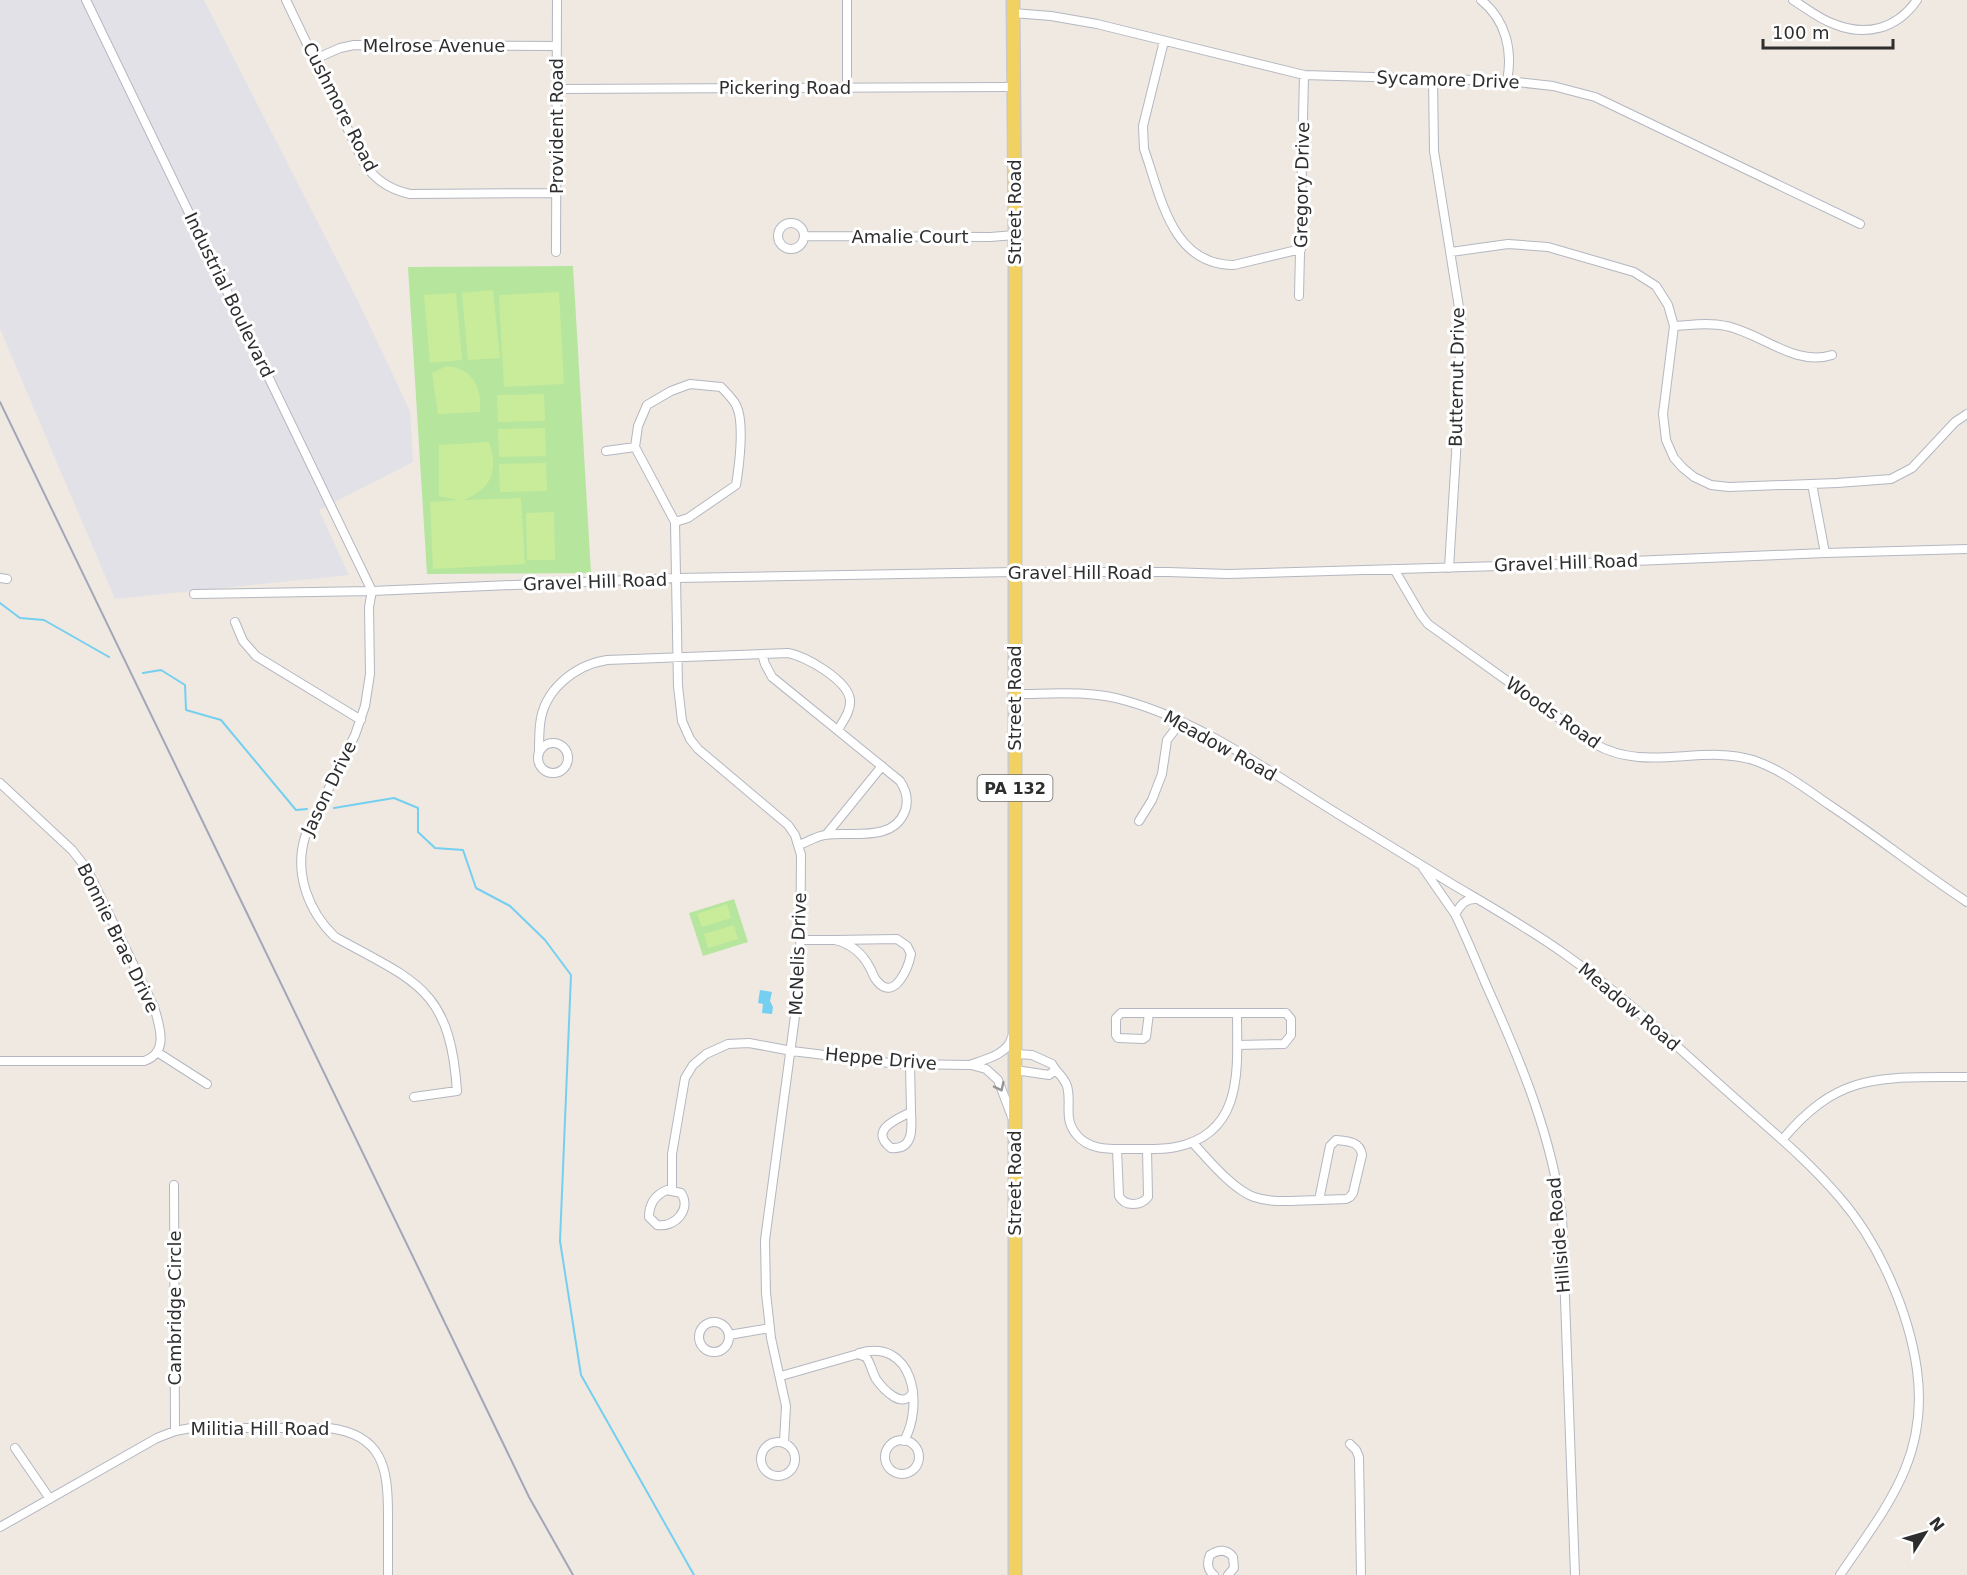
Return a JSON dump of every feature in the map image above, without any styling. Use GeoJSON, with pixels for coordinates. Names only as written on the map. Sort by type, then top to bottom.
{"type":"FeatureCollection","features":[{"type":"Feature","properties":{"kind":"main road","name":"Street Road"},"geometry":{"type":"LineString","coordinates":[[1013,0],[1015,1575]]}},
{"type":"Feature","properties":{"kind":"street","name":"Industrial Boulevard"},"geometry":{"type":"LineString","coordinates":[[86,0],[372,591]]}},
{"type":"Feature","properties":{"kind":"street","name":"Cushmore Road"},"geometry":{"type":"LineString","coordinates":[[286,0],[364,163],[376,178],[391,188],[410,194],[557,193]]}},
{"type":"Feature","properties":{"kind":"street","name":"Provident Road"},"geometry":{"type":"LineString","coordinates":[[556,252],[557,0]]}},
{"type":"Feature","properties":{"kind":"street"},"geometry":{"type":"LineString","coordinates":[[847,0],[847,89]]}},
{"type":"Feature","properties":{"kind":"street"},"geometry":{"type":"LineString","coordinates":[[1481,0],[1493,11],[1506,36],[1510,59],[1507,81]]}},
{"type":"Feature","properties":{"kind":"street"},"geometry":{"type":"LineString","coordinates":[[1793,0],[1833,24],[1855,30],[1889,26],[1901,18],[1917,0]]}},
{"type":"Feature","properties":{"kind":"street","name":"Sycamore Drive"},"geometry":{"type":"LineString","coordinates":[[1013,14],[1069,19],[1304,75],[1507,81],[1553,86],[1595,97],[1860,224]]}},
{"type":"Feature","properties":{"kind":"street"},"geometry":{"type":"LineString","coordinates":[[1164,41],[1142,137],[1144,149],[1176,234],[1188,249],[1198,256],[1223,265],[1234,265],[1301,249]]}},
{"type":"Feature","properties":{"kind":"street","name":"Melrose Avenue"},"geometry":{"type":"LineString","coordinates":[[315,59],[340,48],[354,45],[557,46]]}},
{"type":"Feature","properties":{"kind":"street","name":"Gregory Drive"},"geometry":{"type":"LineString","coordinates":[[1299,296],[1304,75]]}},
{"type":"Feature","properties":{"kind":"street","name":"Butternut Drive"},"geometry":{"type":"LineString","coordinates":[[1433,79],[1434,151],[1459,300],[1461,345],[1449,568]]}},
{"type":"Feature","properties":{"kind":"street","name":"Pickering Road"},"geometry":{"type":"LineString","coordinates":[[557,89],[1014,87]]}},
{"type":"Feature","properties":{"kind":"street","name":"Amalie Court"},"geometry":{"type":"LineString","coordinates":[[805,236],[990,237],[1015,235]]}},
{"type":"Feature","properties":{"kind":"street"},"geometry":{"type":"LineString","coordinates":[[1451,252],[1492,245],[1535,245],[1561,250],[1634,272],[1646,278],[1662,293],[1674,326],[1663,424],[1669,450],[1694,477],[1720,487],[1883,481],[1904,474],[1923,459],[1955,422],[1967,414]]}},
{"type":"Feature","properties":{"kind":"street"},"geometry":{"type":"LineString","coordinates":[[1674,326],[1724,325],[1805,357],[1823,358],[1832,355]]}},
{"type":"Feature","properties":{"kind":"street"},"geometry":{"type":"LineString","coordinates":[[675,522],[688,518],[736,485],[740,458],[737,406],[721,387],[690,384],[671,391],[647,405],[638,426],[635,447],[675,522],[679,712],[690,740],[780,817],[795,835],[799,845],[826,835],[878,833],[901,819],[907,803],[905,788],[900,781],[772,677],[762,654]]}},
{"type":"Feature","properties":{"kind":"street"},"geometry":{"type":"LineString","coordinates":[[606,451],[635,447]]}},
{"type":"Feature","properties":{"kind":"street"},"geometry":{"type":"LineString","coordinates":[[1812,484],[1825,553]]}},
{"type":"Feature","properties":{"kind":"street","name":"Gravel Hill Road"},"geometry":{"type":"LineString","coordinates":[[194,594],[372,591],[677,578],[1015,572],[1228,574],[1967,549]]}},
{"type":"Feature","properties":{"kind":"street","name":"Woods Road"},"geometry":{"type":"LineString","coordinates":[[1394,569],[1428,624],[1595,744],[1623,755],[1684,758],[1718,754],[1736,756],[1766,766],[1809,790],[1967,902]]}},
{"type":"Feature","properties":{"kind":"street","name":"Jason Drive"},"geometry":{"type":"LineString","coordinates":[[372,591],[369,607],[370,674],[361,720],[305,837],[300,860],[301,874],[306,892],[326,929],[335,937],[415,983],[435,1005],[444,1020],[455,1061],[457,1091],[414,1098]]}},
{"type":"Feature","properties":{"kind":"street"},"geometry":{"type":"LineString","coordinates":[[235,622],[243,640],[256,656],[361,720]]}},
{"type":"Feature","properties":{"kind":"street"},"geometry":{"type":"LineString","coordinates":[[539,753],[541,748],[548,744],[558,744],[566,752],[568,762],[566,767],[558,773],[546,772],[539,765],[539,753],[542,715],[553,692],[569,675],[597,662],[788,653],[797,655],[806,658],[841,683],[849,695],[850,701],[845,719],[838,730]]}},
{"type":"Feature","properties":{"kind":"street","name":"Meadow Road"},"geometry":{"type":"LineString","coordinates":[[1015,694],[1105,696],[1126,700],[1181,722],[1243,756],[1421,864],[1566,955],[1609,987],[1782,1140],[1842,1200],[1881,1260],[1901,1307],[1916,1366],[1919,1414],[1912,1454],[1893,1496],[1840,1575]]}},
{"type":"Feature","properties":{"kind":"street"},"geometry":{"type":"LineString","coordinates":[[1139,821],[1152,800],[1162,774],[1167,740],[1181,722]]}},
{"type":"Feature","properties":{"kind":"street"},"geometry":{"type":"LineString","coordinates":[[826,835],[882,766]]}},
{"type":"Feature","properties":{"kind":"street","name":"Bonnie Brae Drive"},"geometry":{"type":"LineString","coordinates":[[0,783],[72,850],[87,869],[154,1007],[161,1043],[157,1052]]}},
{"type":"Feature","properties":{"kind":"street","name":"McNelis Drive"},"geometry":{"type":"LineString","coordinates":[[783,1442],[786,1406],[770,1328],[766,1293],[765,1240],[800,979],[799,845]]}},
{"type":"Feature","properties":{"kind":"street","name":"Hillside Road"},"geometry":{"type":"LineString","coordinates":[[1421,864],[1455,914],[1521,1065],[1548,1143],[1555,1172],[1562,1216],[1575,1575]]}},
{"type":"Feature","properties":{"kind":"street"},"geometry":{"type":"LineString","coordinates":[[1455,914],[1464,901],[1471,898],[1478,899]]}},
{"type":"Feature","properties":{"kind":"street"},"geometry":{"type":"LineString","coordinates":[[801,940],[897,939],[904,942],[910,949],[910,959],[897,985],[886,987],[878,982],[858,951],[835,940]]}},
{"type":"Feature","properties":{"kind":"street"},"geometry":{"type":"LineString","coordinates":[[1149,1013],[1146,1037],[1143,1039],[1118,1038],[1116,1035],[1117,1015],[1120,1013],[1149,1013],[1286,1013],[1292,1019],[1292,1035],[1284,1044],[1237,1045]]}},
{"type":"Feature","properties":{"kind":"street"},"geometry":{"type":"LineString","coordinates":[[1015,1054],[1032,1055],[1052,1064],[1054,1071],[1064,1080],[1068,1088],[1067,1115],[1075,1133],[1090,1145],[1117,1149],[1168,1148],[1202,1137],[1218,1123],[1232,1102],[1237,1082],[1237,1013]]}},
{"type":"Feature","properties":{"kind":"street","name":"Heppe Drive"},"geometry":{"type":"LineString","coordinates":[[970,1065],[1002,1052],[1011,1044],[1015,1027]]}},
{"type":"Feature","properties":{"kind":"street","name":"Heppe Drive"},"geometry":{"type":"LineString","coordinates":[[672,1190],[672,1154],[685,1078],[693,1065],[714,1049],[728,1044],[749,1043],[792,1051],[898,1064],[970,1065],[986,1069],[998,1080],[1015,1124]]}},
{"type":"Feature","properties":{"kind":"street"},"geometry":{"type":"LineString","coordinates":[[0,1061],[144,1061],[157,1052],[207,1084]]}},
{"type":"Feature","properties":{"kind":"street"},"geometry":{"type":"LineString","coordinates":[[910,1064],[912,1129],[909,1141],[901,1148],[891,1148],[883,1137],[885,1127],[911,1112]]}},
{"type":"Feature","properties":{"kind":"street"},"geometry":{"type":"LineString","coordinates":[[1015,1070],[1049,1075],[1054,1071]]}},
{"type":"Feature","properties":{"kind":"street"},"geometry":{"type":"LineString","coordinates":[[1782,1140],[1806,1113],[1818,1103],[1843,1089],[1889,1078],[1967,1077]]}},
{"type":"Feature","properties":{"kind":"street"},"geometry":{"type":"LineString","coordinates":[[1192,1142],[1239,1189],[1254,1197],[1264,1199],[1319,1200],[1346,1199],[1353,1193],[1362,1155],[1359,1146],[1341,1140],[1332,1143],[1319,1200]]}},
{"type":"Feature","properties":{"kind":"street"},"geometry":{"type":"LineString","coordinates":[[1117,1149],[1119,1196],[1121,1201],[1128,1204],[1139,1203],[1148,1197],[1147,1149]]}},
{"type":"Feature","properties":{"kind":"street","name":"Cambridge Circle"},"geometry":{"type":"LineString","coordinates":[[174,1185],[175,1431]]}},
{"type":"Feature","properties":{"kind":"street"},"geometry":{"type":"LineString","coordinates":[[672,1190],[683,1196],[684,1208],[676,1221],[668,1225],[657,1225],[650,1217],[651,1205],[660,1193],[672,1190]]}},
{"type":"Feature","properties":{"kind":"street"},"geometry":{"type":"LineString","coordinates":[[729,1335],[770,1328]]}},
{"type":"Feature","properties":{"kind":"street"},"geometry":{"type":"LineString","coordinates":[[781,1376],[858,1354],[878,1351],[894,1357],[905,1366],[913,1392],[912,1422],[904,1441]]}},
{"type":"Feature","properties":{"kind":"street"},"geometry":{"type":"LineString","coordinates":[[858,1354],[866,1357],[877,1380],[887,1392],[901,1400],[907,1399],[913,1392]]}},
{"type":"Feature","properties":{"kind":"street","name":"Militia Hill Road"},"geometry":{"type":"LineString","coordinates":[[0,1527],[157,1438],[175,1431],[191,1428],[329,1428],[350,1432],[362,1438],[375,1450],[386,1472],[388,1575]]}},
{"type":"Feature","properties":{"kind":"street"},"geometry":{"type":"LineString","coordinates":[[904,1441],[916,1446],[919,1458],[914,1469],[909,1473],[898,1473],[889,1468],[885,1457],[893,1443],[904,1441]]}},
{"type":"Feature","properties":{"kind":"street"},"geometry":{"type":"LineString","coordinates":[[783,1442],[793,1450],[794,1462],[787,1473],[772,1476],[763,1468],[761,1459],[767,1447],[783,1442]]}},
{"type":"Feature","properties":{"kind":"street"},"geometry":{"type":"LineString","coordinates":[[1350,1444],[1359,1457],[1361,1575]]}},
{"type":"Feature","properties":{"kind":"street"},"geometry":{"type":"LineString","coordinates":[[15,1448],[50,1499]]}},
{"type":"Feature","properties":{"kind":"street"},"geometry":{"type":"LineString","coordinates":[[1214,1575],[1208,1568],[1208,1562],[1210,1555],[1220,1550],[1226,1551],[1233,1557],[1235,1562],[1230,1574]]}},
{"type":"Feature","properties":{"kind":"shaded area"},"geometry":{"type":"Polygon","coordinates":[[[0,0],[204,0],[358,301],[410,411],[413,462],[319,510],[349,575],[115,599],[0,329],[0,0]]]}},
{"type":"Feature","properties":{"kind":"green space"},"geometry":{"type":"Polygon","coordinates":[[[573,266],[591,573],[427,574],[408,267],[573,266]]]}},
{"type":"Feature","properties":{"kind":"green space"},"geometry":{"type":"Polygon","coordinates":[[[493,290],[500,358],[468,360],[462,293],[493,290]]]}},
{"type":"Feature","properties":{"kind":"green space"},"geometry":{"type":"Polygon","coordinates":[[[559,292],[564,384],[504,387],[499,295],[559,292]]]}},
{"type":"Feature","properties":{"kind":"green space"},"geometry":{"type":"Polygon","coordinates":[[[456,293],[462,360],[430,363],[424,295],[456,293]]]}},
{"type":"Feature","properties":{"kind":"green space"},"geometry":{"type":"Polygon","coordinates":[[[447,366],[464,371],[474,381],[478,388],[480,412],[438,414],[432,373],[447,366]]]}},
{"type":"Feature","properties":{"kind":"green space"},"geometry":{"type":"Polygon","coordinates":[[[544,394],[545,421],[498,422],[497,395],[544,394]]]}},
{"type":"Feature","properties":{"kind":"green space"},"geometry":{"type":"Polygon","coordinates":[[[545,428],[546,456],[499,457],[498,429],[545,428]]]}},
{"type":"Feature","properties":{"kind":"green space"},"geometry":{"type":"Polygon","coordinates":[[[489,442],[493,462],[490,478],[480,491],[463,500],[521,498],[525,564],[433,569],[430,502],[458,500],[439,496],[439,445],[489,442]]]}},
{"type":"Feature","properties":{"kind":"green space"},"geometry":{"type":"Polygon","coordinates":[[[546,463],[547,491],[500,492],[499,464],[546,463]]]}},
{"type":"Feature","properties":{"kind":"green space"},"geometry":{"type":"Polygon","coordinates":[[[554,512],[555,560],[527,560],[526,513],[554,512]]]}},
{"type":"Feature","properties":{"kind":"green space"},"geometry":{"type":"Polygon","coordinates":[[[734,899],[748,942],[703,956],[689,913],[734,899]]]}},
{"type":"Feature","properties":{"kind":"green space"},"geometry":{"type":"Polygon","coordinates":[[[727,904],[731,918],[702,927],[697,914],[727,904]]]}},
{"type":"Feature","properties":{"kind":"green space"},"geometry":{"type":"Polygon","coordinates":[[[734,925],[738,939],[708,948],[704,934],[734,925]]]}},
{"type":"Feature","properties":{"kind":"water"},"geometry":{"type":"Polygon","coordinates":[[[760,990],[772,992],[770,1001],[773,1007],[772,1014],[762,1013],[763,1004],[758,1003],[760,990]]]}},
{"type":"Feature","properties":{"kind":"waterway"},"geometry":{"type":"LineString","coordinates":[[0,603],[20,618],[44,620],[109,657]]}},
{"type":"Feature","properties":{"kind":"waterway"},"geometry":{"type":"LineString","coordinates":[[143,673],[161,670],[185,685],[186,710],[221,720],[296,810],[307,809]]}},
{"type":"Feature","properties":{"kind":"waterway"},"geometry":{"type":"LineString","coordinates":[[334,808],[394,798],[418,808],[418,832],[435,848],[463,850],[476,888],[510,906],[545,940],[571,975],[560,1241],[581,1375],[694,1575]]}},
{"type":"Feature","properties":{"kind":"railway"},"geometry":{"type":"LineString","coordinates":[[0,402],[529,1497],[573,1575]]}}]}
